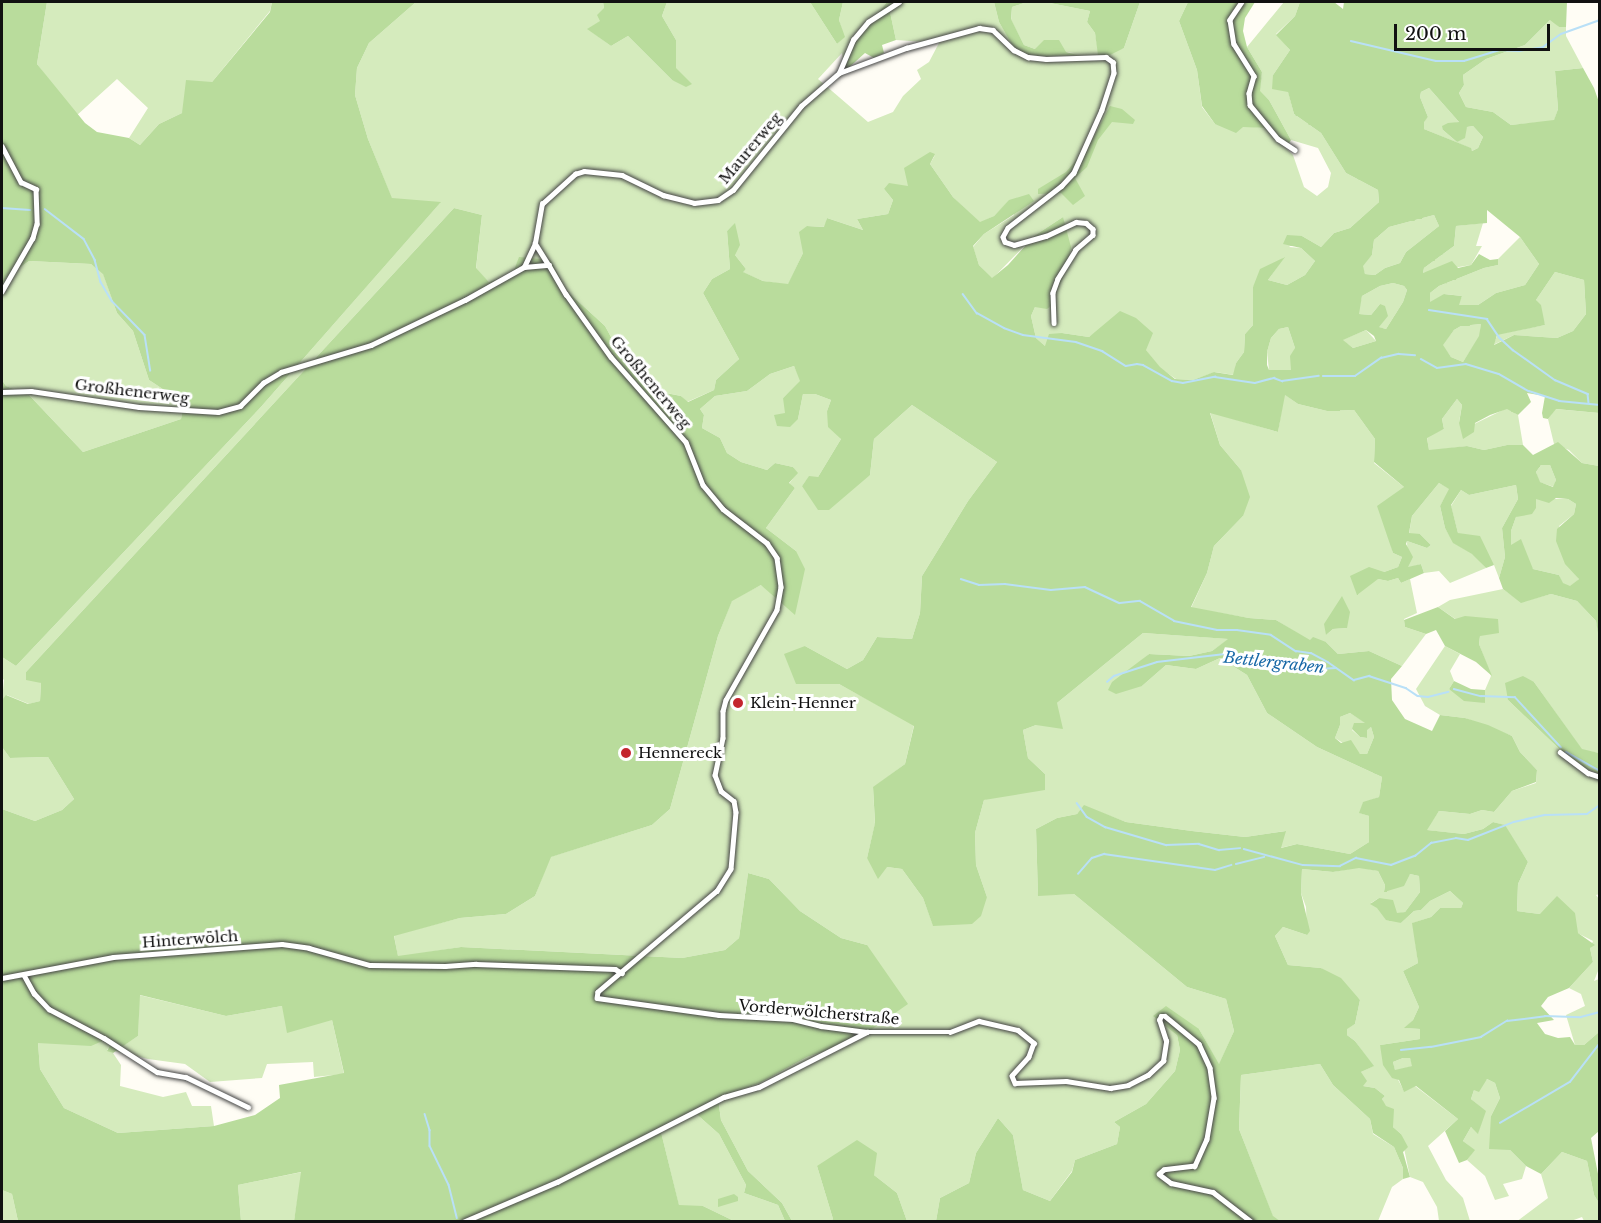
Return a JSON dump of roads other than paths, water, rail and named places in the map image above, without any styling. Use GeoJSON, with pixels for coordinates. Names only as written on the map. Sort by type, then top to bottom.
{"type":"FeatureCollection","features":[{"type":"Feature","properties":{"kind":"street","name":"Maurerweg"},"geometry":{"type":"LineString","coordinates":[[524,267],[535,243],[542,204],[575,174],[584,171],[622,175],[663,195],[694,203],[718,200],[733,190],[801,106],[839,74],[853,40],[868,22],[899,2]]}},
{"type":"Feature","properties":{"kind":"street"},"geometry":{"type":"LineString","coordinates":[[1242,2],[1230,20],[1234,44],[1254,76],[1249,93],[1250,105],[1278,140],[1295,150]]}},
{"type":"Feature","properties":{"kind":"street"},"geometry":{"type":"LineString","coordinates":[[839,74],[906,48],[979,28],[993,30],[1014,50],[1028,57],[1047,59],[1106,57],[1113,62],[1114,73],[1102,110],[1074,172],[1062,186],[1008,228],[1003,237],[1005,242],[1014,244],[1046,236],[1076,222],[1086,223],[1094,230],[1093,235],[1076,250],[1058,279],[1053,293],[1054,323]]}},
{"type":"Feature","properties":{"kind":"street"},"geometry":{"type":"LineString","coordinates":[[2,146],[21,182],[36,189],[37,224],[33,238],[2,292]]}},
{"type":"Feature","properties":{"kind":"street"},"geometry":{"type":"LineString","coordinates":[[535,243],[549,265]]}},
{"type":"Feature","properties":{"kind":"street","name":"Großhenerweg"},"geometry":{"type":"LineString","coordinates":[[2,392],[31,391],[139,407],[218,412],[240,406],[263,382],[281,372],[371,345],[465,300],[524,267],[549,265],[566,294],[611,357],[686,442],[704,485],[710,493],[723,509],[767,543],[777,558],[781,587],[777,610],[726,700],[723,711],[723,738],[715,775],[721,791],[734,801],[736,812],[731,869],[717,891],[622,973]]}},
{"type":"Feature","properties":{"kind":"street"},"geometry":{"type":"LineString","coordinates":[[1560,752],[1588,773],[1599,777]]}},
{"type":"Feature","properties":{"kind":"street","name":"Hinterwölch"},"geometry":{"type":"LineString","coordinates":[[2,978],[113,957],[282,945],[309,948],[370,965],[493,964],[615,969],[622,973]]}},
{"type":"Feature","properties":{"kind":"street","name":"Vorderwölcherstraße"},"geometry":{"type":"LineString","coordinates":[[622,973],[598,992],[596,995],[599,1000],[719,1015],[793,1019],[821,1026],[867,1032],[950,1032],[975,1021],[1005,1026],[1024,1033],[1034,1043],[1029,1057],[1012,1076],[1015,1083],[1066,1080],[1110,1088],[1128,1085],[1148,1075],[1158,1066],[1166,1046],[1159,1020],[1165,1016],[1199,1044],[1210,1068],[1214,1098],[1207,1139],[1195,1166],[1164,1170],[1159,1174],[1171,1183],[1213,1192],[1251,1221]]}},
{"type":"Feature","properties":{"kind":"street"},"geometry":{"type":"LineString","coordinates":[[24,975],[34,993],[49,1009],[104,1038],[157,1072],[186,1077],[248,1107]]}},
{"type":"Feature","properties":{"kind":"street"},"geometry":{"type":"LineString","coordinates":[[463,1221],[557,1182],[724,1097],[759,1087],[867,1032]]}},
{"type":"Feature","properties":{"kind":"waterway"},"geometry":{"type":"LineString","coordinates":[[1351,41],[1436,61],[1464,61],[1499,50],[1519,51],[1543,47],[1561,34],[1600,20]]}},
{"type":"Feature","properties":{"kind":"waterway"},"geometry":{"type":"LineString","coordinates":[[2,208],[30,210]]}},
{"type":"Feature","properties":{"kind":"waterway"},"geometry":{"type":"LineString","coordinates":[[45,209],[84,239],[95,260],[101,282],[112,301],[145,335],[151,371]]}},
{"type":"Feature","properties":{"kind":"waterway"},"geometry":{"type":"LineString","coordinates":[[963,294],[977,313],[1004,328],[1023,335],[1076,342],[1102,351],[1126,366],[1143,365],[1172,381],[1183,383],[1215,377],[1255,383],[1274,378],[1282,381],[1319,376]]}},
{"type":"Feature","properties":{"kind":"waterway"},"geometry":{"type":"LineString","coordinates":[[1429,310],[1487,319],[1500,338],[1513,350],[1555,380],[1588,394],[1589,403]]}},
{"type":"Feature","properties":{"kind":"waterway"},"geometry":{"type":"LineString","coordinates":[[1323,376],[1355,376],[1381,358],[1399,354],[1415,355]]}},
{"type":"Feature","properties":{"kind":"waterway"},"geometry":{"type":"LineString","coordinates":[[1421,359],[1437,368],[1466,364],[1499,374],[1529,391],[1559,401],[1600,405]]}},
{"type":"Feature","properties":{"kind":"waterway"},"geometry":{"type":"LineString","coordinates":[[961,579],[979,585],[1005,584],[1051,590],[1085,587],[1120,603],[1140,601],[1174,621],[1217,630],[1237,630],[1271,635],[1296,651],[1311,653],[1328,662],[1354,680],[1369,676],[1406,688],[1418,696],[1428,697],[1448,692]]}},
{"type":"Feature","properties":{"kind":"waterway","name":"Bettlergraben"},"geometry":{"type":"LineString","coordinates":[[1107,682],[1114,676],[1157,662],[1225,654],[1244,655],[1262,661],[1318,669],[1336,668]]}},
{"type":"Feature","properties":{"kind":"waterway"},"geometry":{"type":"LineString","coordinates":[[1454,689],[1481,696],[1515,697],[1561,747]]}},
{"type":"Feature","properties":{"kind":"waterway"},"geometry":{"type":"LineString","coordinates":[[1566,752],[1600,771]]}},
{"type":"Feature","properties":{"kind":"waterway"},"geometry":{"type":"LineString","coordinates":[[1077,803],[1087,817],[1105,827],[1166,845],[1199,844],[1219,850],[1240,848]]}},
{"type":"Feature","properties":{"kind":"waterway"},"geometry":{"type":"LineString","coordinates":[[1244,849],[1303,865],[1340,866],[1356,858],[1391,865],[1415,856],[1431,843],[1456,838],[1468,840],[1514,822],[1545,815],[1587,814],[1600,805]]}},
{"type":"Feature","properties":{"kind":"waterway"},"geometry":{"type":"LineString","coordinates":[[1078,874],[1092,858],[1104,854],[1215,870],[1231,865]]}},
{"type":"Feature","properties":{"kind":"waterway"},"geometry":{"type":"LineString","coordinates":[[1236,864],[1264,857]]}},
{"type":"Feature","properties":{"kind":"waterway"},"geometry":{"type":"LineString","coordinates":[[1401,1050],[1431,1047],[1481,1037],[1507,1021],[1545,1016],[1581,1017],[1600,1012]]}},
{"type":"Feature","properties":{"kind":"waterway"},"geometry":{"type":"LineString","coordinates":[[1500,1123],[1570,1082],[1600,1043]]}},
{"type":"Feature","properties":{"kind":"waterway"},"geometry":{"type":"LineString","coordinates":[[425,1114],[430,1130],[430,1146],[449,1185],[457,1218]]}},
{"type":"Feature","properties":{"kind":"place","name":"Klein-Henner"},"geometry":{"type":"Point","coordinates":[738,703]}},
{"type":"Feature","properties":{"kind":"place","name":"Hennereck"},"geometry":{"type":"Point","coordinates":[626,753]}}]}
